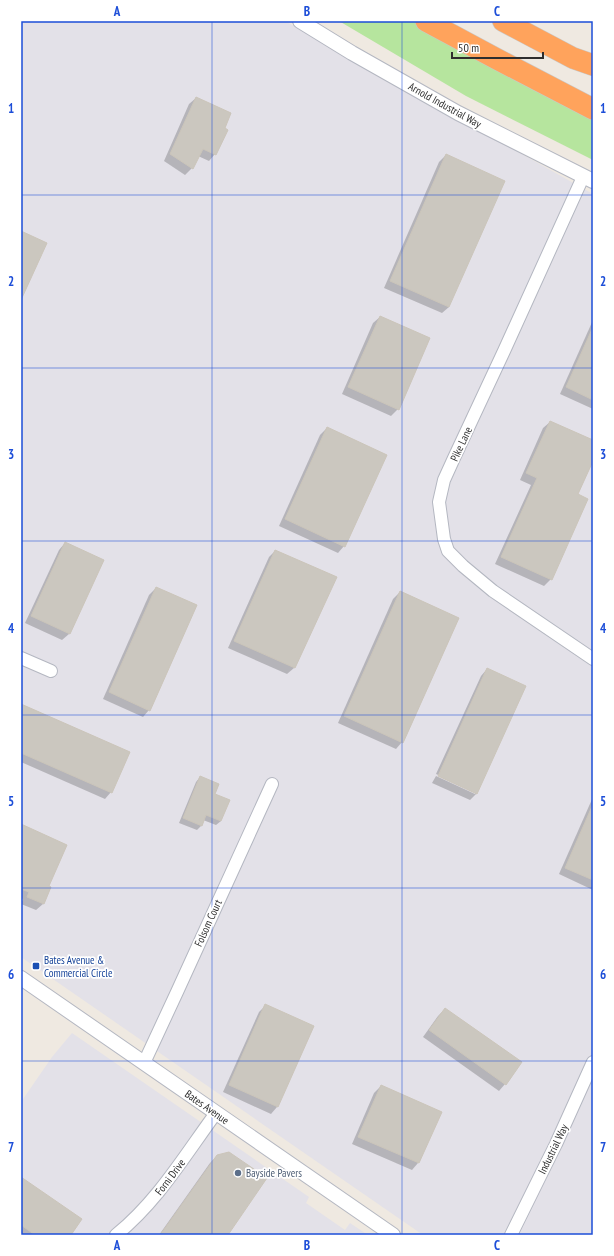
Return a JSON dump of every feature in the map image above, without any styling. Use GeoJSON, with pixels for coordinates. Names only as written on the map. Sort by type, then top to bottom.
{"type":"FeatureCollection","features":[{"type":"Feature","properties":{"kind":"highway"},"geometry":{"type":"LineString","coordinates":[[426,21],[593,109]]}},
{"type":"Feature","properties":{"kind":"highway"},"geometry":{"type":"LineString","coordinates":[[503,21],[573,58],[593,65]]}},
{"type":"Feature","properties":{"kind":"highway"},"geometry":{"type":"LineString","coordinates":[[531,21],[593,54]]}},
{"type":"Feature","properties":{"kind":"street","name":"Arnold Industrial Way"},"geometry":{"type":"LineString","coordinates":[[300,21],[352,53],[440,103],[588,179]]}},
{"type":"Feature","properties":{"kind":"street","name":"Pike Lane"},"geometry":{"type":"LineString","coordinates":[[588,179],[450,465],[444,480],[439,502],[444,539],[448,551],[463,566],[493,591],[593,659]]}},
{"type":"Feature","properties":{"kind":"street"},"geometry":{"type":"LineString","coordinates":[[21,658],[50,672]]}},
{"type":"Feature","properties":{"kind":"street","name":"Folsom Court"},"geometry":{"type":"LineString","coordinates":[[144,1063],[272,784]]}},
{"type":"Feature","properties":{"kind":"street","name":"Bates Avenue"},"geometry":{"type":"LineString","coordinates":[[21,978],[393,1235]]}},
{"type":"Feature","properties":{"kind":"street","name":"Industrial Way"},"geometry":{"type":"LineString","coordinates":[[511,1235],[556,1144],[593,1062]]}},
{"type":"Feature","properties":{"kind":"street","name":"Forni Drive"},"geometry":{"type":"LineString","coordinates":[[116,1235],[155,1197],[172,1176],[216,1113]]}},
{"type":"Feature","properties":{"kind":"shaded area"},"geometry":{"type":"Polygon","coordinates":[[[21,21],[285,21],[593,194],[593,1235],[423,1235],[21,957],[21,21]]]}},
{"type":"Feature","properties":{"kind":"shaded area"},"geometry":{"type":"Polygon","coordinates":[[[72,1033],[309,1197],[306,1203],[345,1230],[350,1223],[368,1235],[21,1235],[21,1102],[52,1057],[72,1033]]]}},
{"type":"Feature","properties":{"kind":"green space"},"geometry":{"type":"Polygon","coordinates":[[[339,21],[426,21],[593,109],[593,160],[466,96],[339,21]]]}},
{"type":"Feature","properties":{"kind":"building"},"geometry":{"type":"Polygon","coordinates":[[[196,97],[231,113],[225,128],[228,130],[216,155],[203,149],[193,169],[170,154],[196,97]]]}},
{"type":"Feature","properties":{"kind":"building"},"geometry":{"type":"Polygon","coordinates":[[[446,154],[505,181],[449,307],[390,281],[446,154]]]}},
{"type":"Feature","properties":{"kind":"building"},"geometry":{"type":"Polygon","coordinates":[[[21,231],[47,243],[21,300],[21,231]]]}},
{"type":"Feature","properties":{"kind":"building"},"geometry":{"type":"Polygon","coordinates":[[[380,316],[430,338],[399,410],[348,387],[380,316]]]}},
{"type":"Feature","properties":{"kind":"building"},"geometry":{"type":"Polygon","coordinates":[[[593,327],[593,400],[566,387],[593,327]]]}},
{"type":"Feature","properties":{"kind":"building"},"geometry":{"type":"Polygon","coordinates":[[[550,421],[593,440],[593,461],[578,494],[588,499],[552,580],[501,557],[537,478],[526,473],[550,421]]]}},
{"type":"Feature","properties":{"kind":"building"},"geometry":{"type":"Polygon","coordinates":[[[327,427],[387,455],[345,547],[285,519],[327,427]]]}},
{"type":"Feature","properties":{"kind":"building"},"geometry":{"type":"Polygon","coordinates":[[[65,542],[104,560],[70,634],[31,616],[65,542]]]}},
{"type":"Feature","properties":{"kind":"building"},"geometry":{"type":"Polygon","coordinates":[[[275,550],[337,577],[295,668],[234,641],[275,550]]]}},
{"type":"Feature","properties":{"kind":"building"},"geometry":{"type":"Polygon","coordinates":[[[156,587],[197,605],[150,711],[109,692],[156,587]]]}},
{"type":"Feature","properties":{"kind":"building"},"geometry":{"type":"Polygon","coordinates":[[[400,591],[459,618],[403,743],[344,716],[400,591]]]}},
{"type":"Feature","properties":{"kind":"building"},"geometry":{"type":"Polygon","coordinates":[[[487,668],[526,686],[477,794],[438,776],[487,668]]]}},
{"type":"Feature","properties":{"kind":"building"},"geometry":{"type":"Polygon","coordinates":[[[21,704],[130,752],[112,793],[21,753],[21,704]]]}},
{"type":"Feature","properties":{"kind":"building"},"geometry":{"type":"Polygon","coordinates":[[[200,776],[219,784],[215,794],[230,800],[221,821],[206,815],[202,826],[183,818],[200,776]]]}},
{"type":"Feature","properties":{"kind":"building"},"geometry":{"type":"Polygon","coordinates":[[[593,804],[593,880],[565,868],[593,804]]]}},
{"type":"Feature","properties":{"kind":"building"},"geometry":{"type":"Polygon","coordinates":[[[21,824],[67,845],[49,886],[51,887],[44,904],[27,897],[29,892],[21,889],[21,824]]]}},
{"type":"Feature","properties":{"kind":"building"},"geometry":{"type":"Polygon","coordinates":[[[265,1004],[314,1026],[278,1107],[229,1085],[265,1004]]]}},
{"type":"Feature","properties":{"kind":"building"},"geometry":{"type":"Polygon","coordinates":[[[445,1008],[522,1062],[506,1085],[429,1030],[445,1008]]]}},
{"type":"Feature","properties":{"kind":"building"},"geometry":{"type":"Polygon","coordinates":[[[381,1085],[442,1112],[419,1163],[358,1137],[381,1085]]]}},
{"type":"Feature","properties":{"kind":"building"},"geometry":{"type":"Polygon","coordinates":[[[229,1152],[267,1178],[228,1235],[160,1235],[217,1155],[229,1152]]]}},
{"type":"Feature","properties":{"kind":"building"},"geometry":{"type":"Polygon","coordinates":[[[21,1177],[82,1219],[71,1235],[35,1235],[21,1225],[21,1177]]]}},
{"type":"Feature","properties":{"kind":"place","name":"Bates Avenue & Commercial Circle"},"geometry":{"type":"Point","coordinates":[36,966]}},
{"type":"Feature","properties":{"kind":"place","name":"Bayside Pavers"},"geometry":{"type":"Point","coordinates":[238,1173]}}]}
